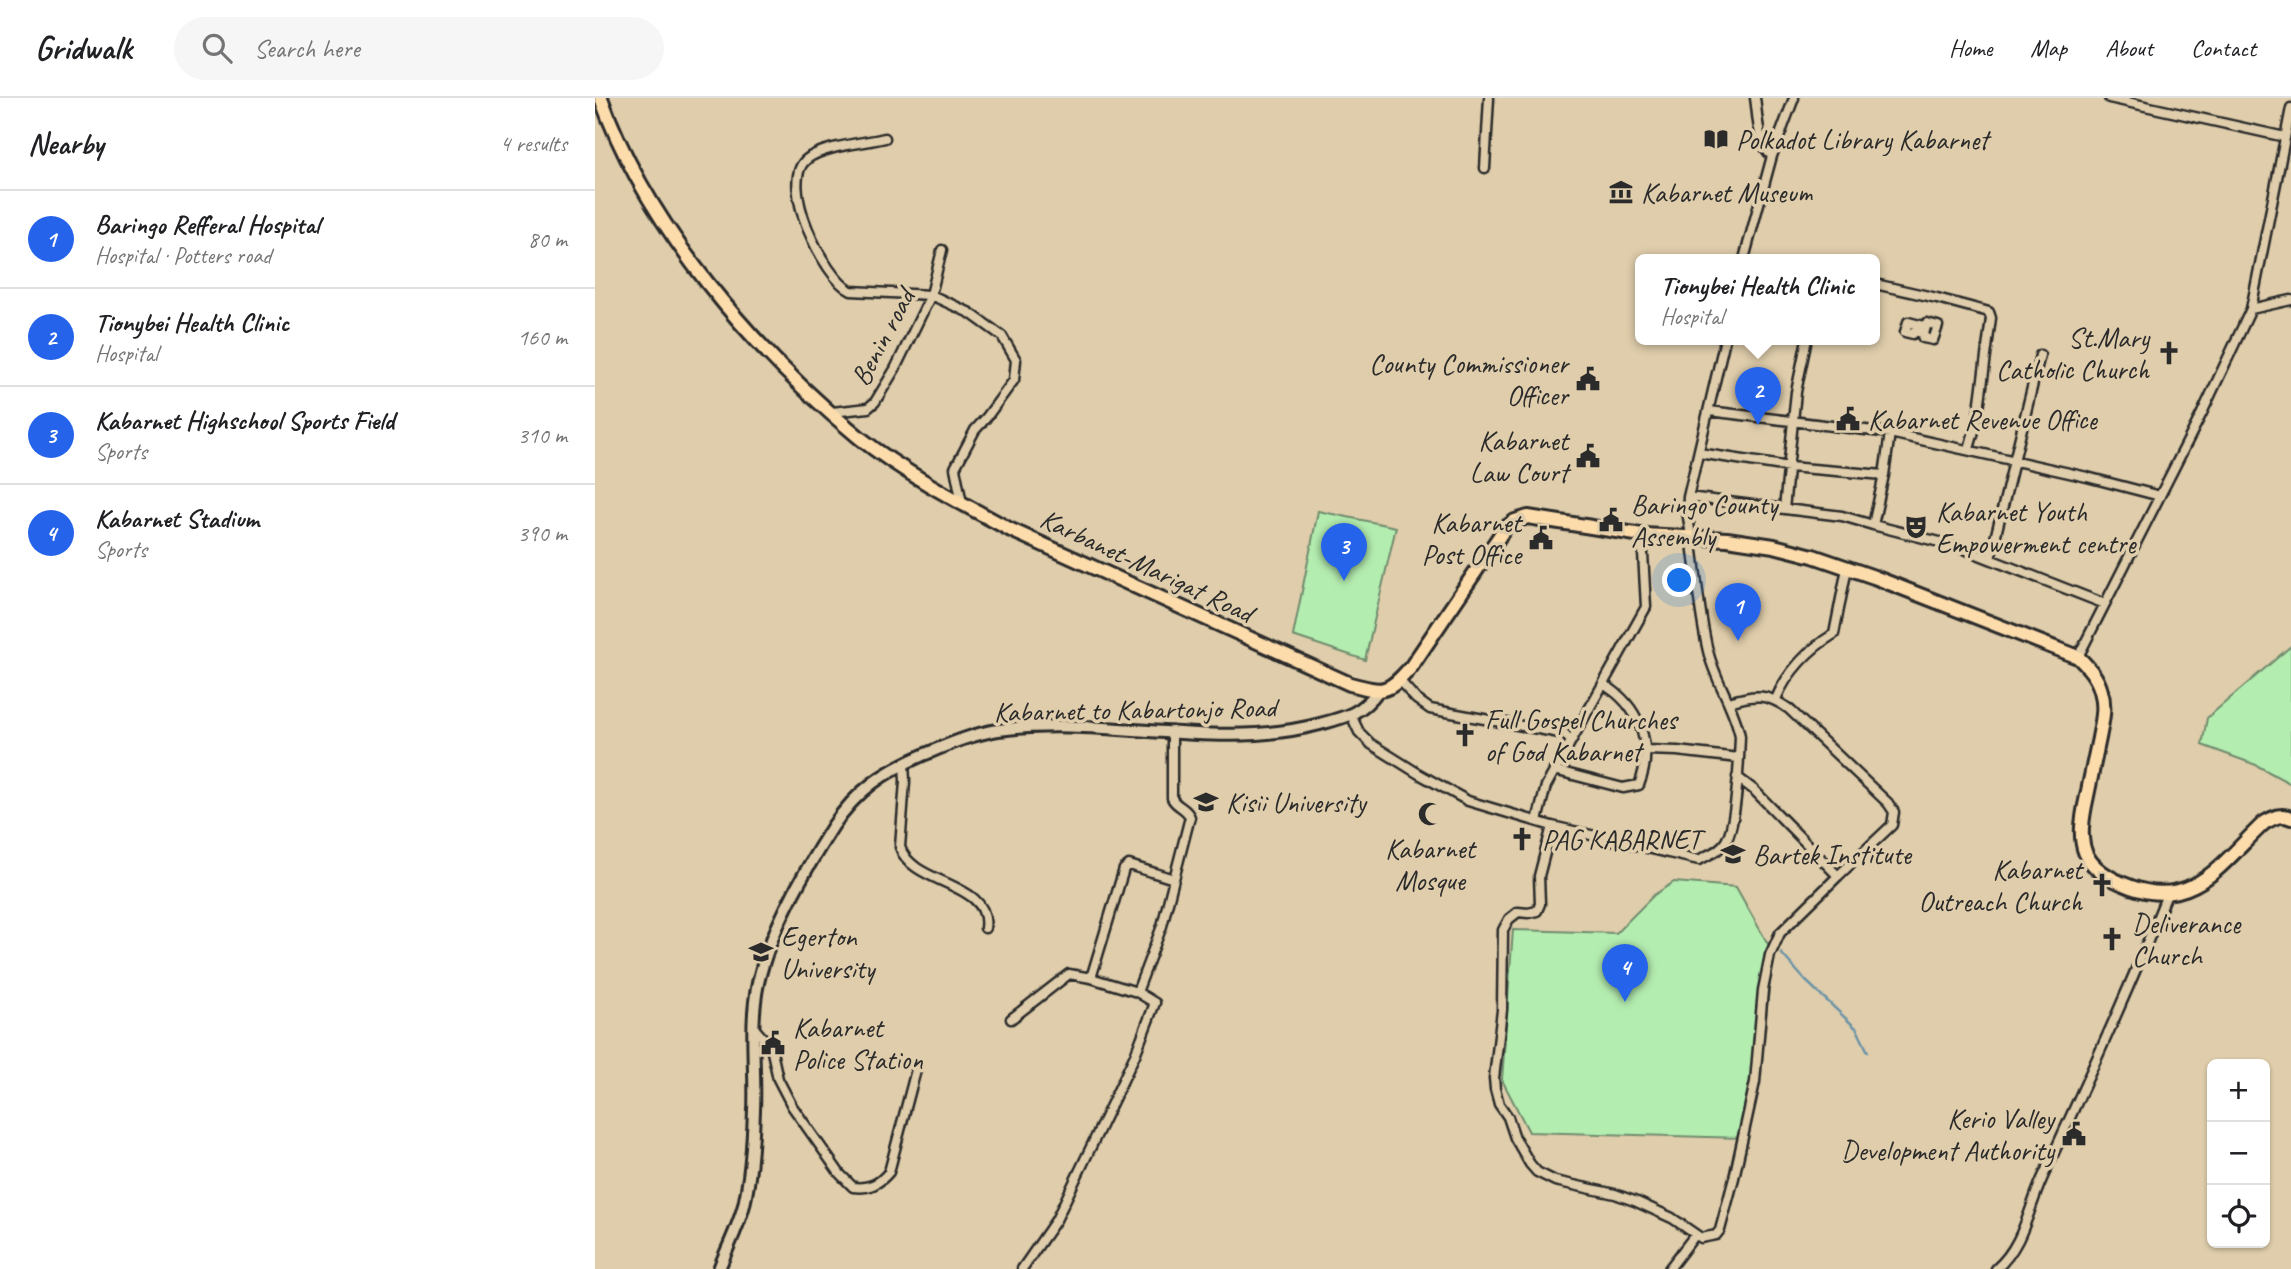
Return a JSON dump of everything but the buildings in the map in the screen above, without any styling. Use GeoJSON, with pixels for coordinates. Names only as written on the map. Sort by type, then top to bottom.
{"type":"FeatureCollection","features":[{"type":"Feature","properties":{"kind":"main road","name":"Karbanet-Marigat Road"},"geometry":{"type":"LineString","coordinates":[[601,98],[639,184],[698,269],[761,346],[862,439],[962,503],[1011,530],[1350,684],[1378,691]]}},
{"type":"Feature","properties":{"kind":"main road"},"geometry":{"type":"LineString","coordinates":[[1378,691],[1387,689],[1411,667],[1505,528],[1515,521],[1528,517],[1642,535],[1692,536],[1774,546],[1847,568],[2077,657],[2091,670],[2099,683],[2104,710],[2081,822],[2081,844],[2088,859],[2101,872],[2119,883],[2144,892],[2167,894],[2200,884],[2264,823],[2276,816],[2291,818]]}},
{"type":"Feature","properties":{"kind":"main road","name":"Kabarnet to Kabartonjo Road"},"geometry":{"type":"LineString","coordinates":[[719,1269],[744,1204],[749,1170],[754,1109],[757,985],[765,961],[805,874],[846,808],[875,779],[904,763],[971,736],[998,730],[1060,727],[1254,735],[1301,729],[1351,715],[1369,704],[1378,691]]}},
{"type":"Feature","properties":{"kind":"street"},"geometry":{"type":"LineString","coordinates":[[1485,168],[1489,98]]}},
{"type":"Feature","properties":{"kind":"street"},"geometry":{"type":"LineString","coordinates":[[1755,98],[1762,142],[1765,151],[1772,156]]}},
{"type":"Feature","properties":{"kind":"street"},"geometry":{"type":"LineString","coordinates":[[1745,254],[1772,156],[1794,98]]}},
{"type":"Feature","properties":{"kind":"street"},"geometry":{"type":"LineString","coordinates":[[2109,98],[2285,137]]}},
{"type":"Feature","properties":{"kind":"street"},"geometry":{"type":"LineString","coordinates":[[2077,657],[2160,496],[2251,309],[2291,108]]}},
{"type":"Feature","properties":{"kind":"street"},"geometry":{"type":"LineString","coordinates":[[885,138],[821,152],[808,158],[800,166],[797,197],[825,265],[842,286],[851,291],[930,295],[970,313],[1003,336],[1016,360],[1014,380],[975,430],[955,468],[962,503]]}},
{"type":"Feature","properties":{"kind":"street","name":"Benin road"},"geometry":{"type":"LineString","coordinates":[[831,412],[868,408],[875,402],[895,369],[930,295],[941,250]]}},
{"type":"Feature","properties":{"kind":"street"},"geometry":{"type":"LineString","coordinates":[[1880,285],[1989,312],[1991,318],[1985,371],[1969,449]]}},
{"type":"Feature","properties":{"kind":"street"},"geometry":{"type":"LineString","coordinates":[[2251,309],[2291,300]]}},
{"type":"Feature","properties":{"kind":"street"},"geometry":{"type":"LineString","coordinates":[[1351,715],[1359,732],[1371,744],[1468,800],[1552,826],[1699,860],[1719,850],[1727,839],[1737,777],[1738,725],[1719,684],[1708,651],[1687,512],[1688,497],[1724,345]]}},
{"type":"Feature","properties":{"kind":"street"},"geometry":{"type":"LineString","coordinates":[[1784,509],[1796,392],[1806,345]]}},
{"type":"Feature","properties":{"kind":"street"},"geometry":{"type":"LineString","coordinates":[[1990,559],[2039,355]]}},
{"type":"Feature","properties":{"kind":"street"},"geometry":{"type":"LineString","coordinates":[[1709,411],[1890,433],[1969,449],[2160,496]]}},
{"type":"Feature","properties":{"kind":"street"},"geometry":{"type":"LineString","coordinates":[[1873,525],[1890,433]]}},
{"type":"Feature","properties":{"kind":"street"},"geometry":{"type":"LineString","coordinates":[[1699,453],[1789,467],[1884,475]]}},
{"type":"Feature","properties":{"kind":"street"},"geometry":{"type":"LineString","coordinates":[[1688,497],[1842,516],[1959,547],[2105,604]]}},
{"type":"Feature","properties":{"kind":"street"},"geometry":{"type":"LineString","coordinates":[[1537,821],[1546,786],[1554,770],[1646,607],[1642,535]]}},
{"type":"Feature","properties":{"kind":"street"},"geometry":{"type":"LineString","coordinates":[[1776,699],[1781,686],[1805,655],[1834,634],[1847,568]]}},
{"type":"Feature","properties":{"kind":"street"},"geometry":{"type":"LineString","coordinates":[[1399,680],[1416,699],[1430,709],[1565,734],[1571,741]]}},
{"type":"Feature","properties":{"kind":"street"},"geometry":{"type":"LineString","coordinates":[[1554,770],[1623,788],[1634,787],[1641,780],[1646,750],[1635,714],[1618,693],[1603,684]]}},
{"type":"Feature","properties":{"kind":"street"},"geometry":{"type":"LineString","coordinates":[[1552,826],[1539,876],[1540,904],[1537,911],[1518,912],[1509,919],[1503,930],[1502,1010],[1495,1078],[1499,1104],[1508,1116],[1515,1138],[1529,1164],[1537,1172],[1555,1181],[1615,1194],[1637,1202],[1672,1219],[1695,1235],[1706,1238],[1716,1235],[1720,1230],[1734,1178],[1757,1072],[1763,990],[1770,955],[1780,933],[1892,825],[1893,812],[1888,803],[1776,699],[1748,696],[1729,702]]}},
{"type":"Feature","properties":{"kind":"street"},"geometry":{"type":"LineString","coordinates":[[1137,992],[1162,926],[1190,817],[1185,808],[1171,798],[1172,731]]}},
{"type":"Feature","properties":{"kind":"street"},"geometry":{"type":"LineString","coordinates":[[1646,750],[1739,758]]}},
{"type":"Feature","properties":{"kind":"street"},"geometry":{"type":"LineString","coordinates":[[904,763],[900,847],[903,856],[926,872],[975,898],[983,907],[985,928]]}},
{"type":"Feature","properties":{"kind":"street"},"geometry":{"type":"LineString","coordinates":[[1737,777],[1755,790],[1838,876]]}},
{"type":"Feature","properties":{"kind":"street"},"geometry":{"type":"LineString","coordinates":[[1091,978],[1127,866],[1174,879]]}},
{"type":"Feature","properties":{"kind":"street"},"geometry":{"type":"LineString","coordinates":[[1996,1269],[2013,1251],[2019,1240],[2039,1185],[2142,957],[2167,894]]}},
{"type":"Feature","properties":{"kind":"street"},"geometry":{"type":"LineString","coordinates":[[1011,1019],[1069,974],[1137,992],[1155,1003],[1135,1055],[1056,1220],[1022,1269]]}},
{"type":"Feature","properties":{"kind":"street"},"geometry":{"type":"LineString","coordinates":[[754,1028],[771,1047],[778,1079],[792,1106],[840,1174],[853,1187],[873,1186],[882,1181],[889,1172],[916,1066]]}},
{"type":"Feature","properties":{"kind":"street"},"geometry":{"type":"LineString","coordinates":[[1669,1269],[1695,1235]]}},
{"type":"Feature","properties":{"kind":"green space"},"geometry":{"type":"Polygon","coordinates":[[[1318,511],[1396,527],[1365,660],[1293,636],[1318,511]]]}},
{"type":"Feature","properties":{"kind":"green space"},"geometry":{"type":"Polygon","coordinates":[[[2291,646],[2291,784],[2256,765],[2202,745],[2207,718],[2291,646]]]}},
{"type":"Feature","properties":{"kind":"green space"},"geometry":{"type":"Polygon","coordinates":[[[1674,882],[1736,887],[1773,953],[1766,1017],[1743,1138],[1529,1132],[1502,1080],[1513,930],[1616,933],[1654,895],[1674,882]]]}},
{"type":"Feature","properties":{"kind":"waterway"},"geometry":{"type":"LineString","coordinates":[[1781,953],[1805,980],[1857,1029],[1868,1052]]}},
{"type":"Feature","properties":{"kind":"place","name":"Polkadot Library Kabarnet"},"geometry":{"type":"Point","coordinates":[1716,139]}},
{"type":"Feature","properties":{"kind":"place","name":"Kabarnet Museum"},"geometry":{"type":"Point","coordinates":[1621,192]}},
{"type":"Feature","properties":{"kind":"place","name":"St.Mary Catholic Church"},"geometry":{"type":"Point","coordinates":[2169,353]}},
{"type":"Feature","properties":{"kind":"place","name":"County Commissioner Officer"},"geometry":{"type":"Point","coordinates":[1588,379]}},
{"type":"Feature","properties":{"kind":"place","name":"Kabarnet Revenue Office"},"geometry":{"type":"Point","coordinates":[1848,419]}},
{"type":"Feature","properties":{"kind":"place","name":"Tionybei Health Clinic"},"geometry":{"type":"Point","coordinates":[1758,425]}},
{"type":"Feature","properties":{"kind":"place","name":"Kabarnet Law Court"},"geometry":{"type":"Point","coordinates":[1588,456]}},
{"type":"Feature","properties":{"kind":"place","name":"Baringo County Assembly"},"geometry":{"type":"Point","coordinates":[1611,520]}},
{"type":"Feature","properties":{"kind":"place","name":"Kabarnet Youth Empowerment centre"},"geometry":{"type":"Point","coordinates":[1916,527]}},
{"type":"Feature","properties":{"kind":"place","name":"Kabarnet Post Office"},"geometry":{"type":"Point","coordinates":[1541,538]}},
{"type":"Feature","properties":{"kind":"place","name":"Kabarnet Highschool Sports Field"},"geometry":{"type":"Point","coordinates":[1344,581]}},
{"type":"Feature","properties":{"kind":"place","name":"Baringo Refferal Hospital"},"geometry":{"type":"Point","coordinates":[1738,641]}},
{"type":"Feature","properties":{"kind":"place","name":"Full Gospel Churches of God Kabarnet"},"geometry":{"type":"Point","coordinates":[1465,735]}},
{"type":"Feature","properties":{"kind":"place","name":"Kisii University"},"geometry":{"type":"Point","coordinates":[1206,802]}},
{"type":"Feature","properties":{"kind":"place","name":"Kabarnet Mosque"},"geometry":{"type":"Point","coordinates":[1430,814]}},
{"type":"Feature","properties":{"kind":"place","name":"PAG KABARNET"},"geometry":{"type":"Point","coordinates":[1522,839]}},
{"type":"Feature","properties":{"kind":"place","name":"Bartek Institute"},"geometry":{"type":"Point","coordinates":[1733,854]}},
{"type":"Feature","properties":{"kind":"place","name":"Kabarnet Outreach Church"},"geometry":{"type":"Point","coordinates":[2102,885]}},
{"type":"Feature","properties":{"kind":"place","name":"Deliverance Church"},"geometry":{"type":"Point","coordinates":[2112,939]}},
{"type":"Feature","properties":{"kind":"place","name":"Egerton University"},"geometry":{"type":"Point","coordinates":[761,952]}},
{"type":"Feature","properties":{"kind":"place","name":"Kabarnet Stadium"},"geometry":{"type":"Point","coordinates":[1625,1002]}},
{"type":"Feature","properties":{"kind":"place","name":"Kabarnet Police Station"},"geometry":{"type":"Point","coordinates":[773,1043]}},
{"type":"Feature","properties":{"kind":"place","name":"Kerio Valley Development Authority"},"geometry":{"type":"Point","coordinates":[2074,1134]}}]}
